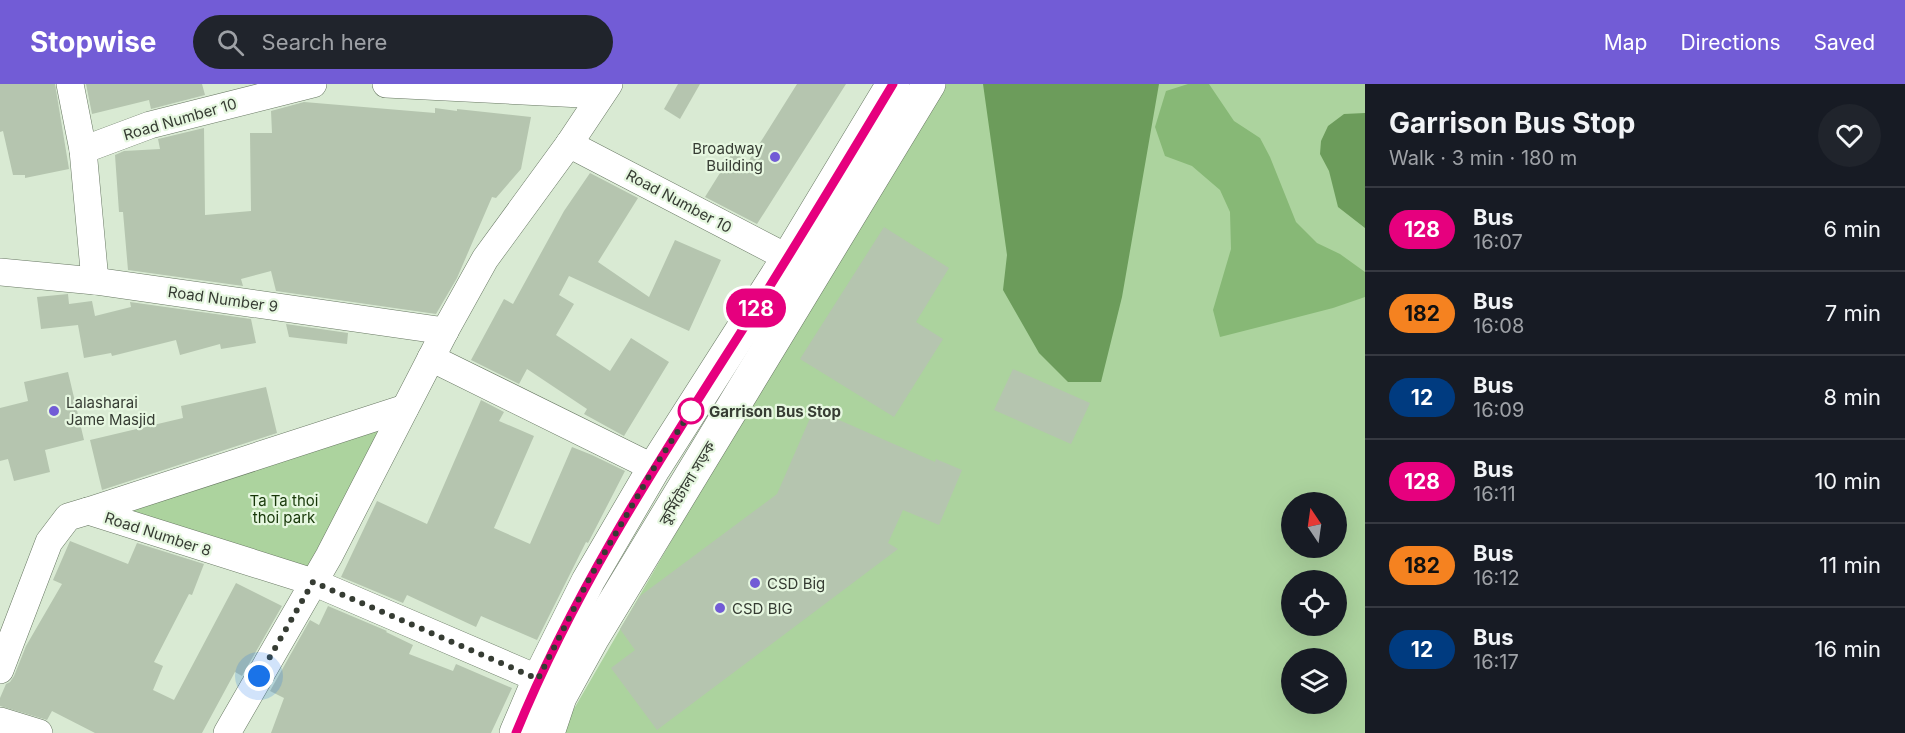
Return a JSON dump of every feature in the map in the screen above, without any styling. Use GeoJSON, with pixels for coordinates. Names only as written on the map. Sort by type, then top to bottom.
{"type":"FeatureCollection","features":[{"type":"Feature","properties":{"kind":"main road"},"geometry":{"type":"LineString","coordinates":[[516,733],[538,679],[588,581],[654,468],[788,258],[893,84]]}},
{"type":"Feature","properties":{"kind":"main road","name":"কুর্মিটোলা সড়ক"},"geometry":{"type":"LineString","coordinates":[[548,733],[560,697],[592,639],[929,84]]}},
{"type":"Feature","properties":{"kind":"street"},"geometry":{"type":"LineString","coordinates":[[70,84],[83,150],[95,281]]}},
{"type":"Feature","properties":{"kind":"street","name":"Road Number 10"},"geometry":{"type":"LineString","coordinates":[[83,150],[150,125],[313,84]]}},
{"type":"Feature","properties":{"kind":"street"},"geometry":{"type":"LineString","coordinates":[[386,84],[605,90]]}},
{"type":"Feature","properties":{"kind":"street"},"geometry":{"type":"LineString","coordinates":[[227,733],[329,556],[445,331],[485,259],[569,144],[605,90]]}},
{"type":"Feature","properties":{"kind":"street","name":"Road Number 10"},"geometry":{"type":"LineString","coordinates":[[569,144],[788,258]]}},
{"type":"Feature","properties":{"kind":"street","name":"Road Number 9"},"geometry":{"type":"LineString","coordinates":[[0,272],[95,281],[445,331]]}},
{"type":"Feature","properties":{"kind":"street"},"geometry":{"type":"LineString","coordinates":[[431,358],[654,468]]}},
{"type":"Feature","properties":{"kind":"street","name":"Road Number 8"},"geometry":{"type":"LineString","coordinates":[[88,511],[405,408]]}},
{"type":"Feature","properties":{"kind":"street"},"geometry":{"type":"LineString","coordinates":[[0,670],[49,542],[68,517],[88,511]]}},
{"type":"Feature","properties":{"kind":"street","name":"Road Number 8"},"geometry":{"type":"LineString","coordinates":[[88,511],[313,582],[538,679]]}},
{"type":"Feature","properties":{"kind":"street"},"geometry":{"type":"LineString","coordinates":[[0,721],[39,733]]}},
{"type":"Feature","properties":{"kind":"green space"},"geometry":{"type":"Polygon","coordinates":[[[936,84],[1365,84],[1365,733],[560,733],[936,84]]]}},
{"type":"Feature","properties":{"kind":"green space","name":"Ta Ta thoi thoi park"},"geometry":{"type":"Polygon","coordinates":[[[392,419],[311,573],[105,510],[392,419]]]}},
{"type":"Feature","properties":{"kind":"shaded area"},"geometry":{"type":"Polygon","coordinates":[[[983,84],[1159,84],[1122,297],[1101,382],[1068,382],[1039,353],[1003,290],[1007,255],[983,84]]]}},
{"type":"Feature","properties":{"kind":"shaded area"},"geometry":{"type":"Polygon","coordinates":[[[1188,84],[1209,84],[1234,121],[1260,138],[1296,222],[1317,243],[1340,254],[1365,272],[1365,297],[1333,308],[1220,337],[1213,310],[1231,249],[1230,212],[1220,190],[1192,166],[1165,156],[1155,127],[1166,91],[1188,84]]]}},
{"type":"Feature","properties":{"kind":"shaded area"},"geometry":{"type":"Polygon","coordinates":[[[1365,113],[1365,228],[1338,207],[1329,171],[1320,154],[1321,141],[1328,126],[1344,114],[1365,113]]]}},
{"type":"Feature","properties":{"kind":"building"},"geometry":{"type":"Polygon","coordinates":[[[0,84],[55,84],[69,169],[25,178],[25,175],[13,175],[3,131],[0,132],[0,84]]]}},
{"type":"Feature","properties":{"kind":"building"},"geometry":{"type":"Polygon","coordinates":[[[86,84],[202,84],[205,95],[151,109],[149,100],[92,114],[86,84]]]}},
{"type":"Feature","properties":{"kind":"building"},"geometry":{"type":"Polygon","coordinates":[[[678,84],[700,84],[680,119],[664,109],[678,84]]]}},
{"type":"Feature","properties":{"kind":"building","name":"Broadway Building"},"geometry":{"type":"Polygon","coordinates":[[[797,84],[846,84],[757,224],[705,197],[733,152],[748,162],[797,84]]]}},
{"type":"Feature","properties":{"kind":"building"},"geometry":{"type":"Polygon","coordinates":[[[304,102],[435,113],[435,108],[457,111],[457,109],[531,117],[521,169],[496,198],[492,197],[457,278],[436,314],[276,291],[271,271],[241,279],[243,286],[128,270],[123,212],[119,212],[115,155],[124,151],[160,149],[158,139],[204,128],[205,215],[251,211],[250,133],[272,133],[271,111],[304,102]]]}},
{"type":"Feature","properties":{"kind":"building"},"geometry":{"type":"Polygon","coordinates":[[[590,173],[638,198],[598,262],[649,297],[675,240],[721,260],[689,331],[569,276],[559,295],[574,304],[556,335],[610,371],[631,338],[669,362],[624,436],[584,414],[587,409],[527,369],[519,384],[471,360],[504,299],[513,304],[564,211],[590,173]]]}},
{"type":"Feature","properties":{"kind":"building"},"geometry":{"type":"Polygon","coordinates":[[[884,227],[949,268],[916,322],[943,339],[894,417],[800,359],[884,227]]]}},
{"type":"Feature","properties":{"kind":"building"},"geometry":{"type":"Polygon","coordinates":[[[68,294],[69,304],[92,301],[95,316],[131,307],[130,302],[251,319],[256,343],[221,349],[220,344],[180,355],[176,340],[112,356],[111,353],[84,358],[78,325],[41,329],[37,297],[68,294]]]}},
{"type":"Feature","properties":{"kind":"building"},"geometry":{"type":"Polygon","coordinates":[[[286,324],[348,333],[347,344],[289,337],[286,324]]]}},
{"type":"Feature","properties":{"kind":"building"},"geometry":{"type":"Polygon","coordinates":[[[1013,369],[1090,403],[1071,444],[994,410],[1013,369]]]}},
{"type":"Feature","properties":{"kind":"building"},"geometry":{"type":"Polygon","coordinates":[[[68,372],[84,440],[45,450],[50,472],[14,481],[8,459],[0,461],[0,408],[28,401],[24,382],[68,372]]]}},
{"type":"Feature","properties":{"kind":"building"},"geometry":{"type":"Polygon","coordinates":[[[266,387],[277,433],[102,490],[90,440],[183,418],[181,406],[266,387]]]}},
{"type":"Feature","properties":{"kind":"building"},"geometry":{"type":"Polygon","coordinates":[[[481,400],[504,412],[499,421],[534,436],[494,528],[530,544],[572,447],[625,471],[588,543],[586,542],[537,640],[481,616],[476,627],[407,595],[403,603],[341,577],[377,501],[427,524],[481,400]]]}},
{"type":"Feature","properties":{"kind":"building","name":"CSD Big"},"geometry":{"type":"Polygon","coordinates":[[[814,409],[935,462],[936,459],[962,470],[939,525],[903,510],[888,543],[898,549],[657,730],[611,668],[635,650],[620,629],[640,596],[777,494],[814,409]]]}},
{"type":"Feature","properties":{"kind":"building"},"geometry":{"type":"Polygon","coordinates":[[[70,541],[128,564],[137,543],[204,564],[192,595],[189,594],[154,662],[163,666],[153,690],[174,700],[236,583],[282,606],[242,676],[235,672],[202,733],[95,733],[52,711],[47,720],[0,706],[0,698],[6,684],[14,676],[26,646],[62,584],[53,580],[70,541]]]}},
{"type":"Feature","properties":{"kind":"building"},"geometry":{"type":"Polygon","coordinates":[[[328,606],[387,631],[413,645],[409,654],[453,671],[456,664],[512,688],[491,733],[271,733],[284,698],[270,691],[310,620],[319,625],[328,606]]]}},
{"type":"Feature","properties":{"kind":"bus line","name":"128"},"geometry":{"type":"LineString","coordinates":[[516,733],[538,679],[599,562],[654,468],[788,258],[893,84]]}},
{"type":"Feature","properties":{"kind":"place","name":"Broadway Building"},"geometry":{"type":"Point","coordinates":[775,157]}},
{"type":"Feature","properties":{"kind":"place","name":"Lalasharai Jame Masjid"},"geometry":{"type":"Point","coordinates":[54,411]}},
{"type":"Feature","properties":{"kind":"place","name":"Garrison Bus Stop"},"geometry":{"type":"Point","coordinates":[691,411]}},
{"type":"Feature","properties":{"kind":"place","name":"CSD Big"},"geometry":{"type":"Point","coordinates":[755,583]}},
{"type":"Feature","properties":{"kind":"place","name":"CSD BIG"},"geometry":{"type":"Point","coordinates":[720,608]}},
{"type":"Feature","properties":{"kind":"route"},"geometry":{"type":"LineString","coordinates":[[259,676],[313,582],[538,679],[588,581],[654,468],[691,411]]}}]}
